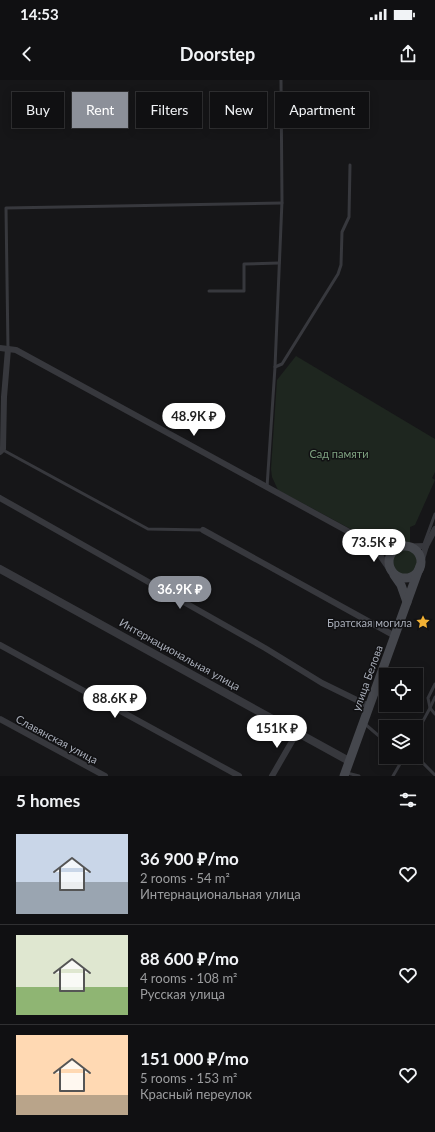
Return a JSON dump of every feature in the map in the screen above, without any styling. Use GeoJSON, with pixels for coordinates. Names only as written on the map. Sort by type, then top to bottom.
{"type":"FeatureCollection","features":[{"type":"Feature","properties":{"kind":"main road"},"geometry":{"type":"LineString","coordinates":[[390,570],[396,576],[406,578],[417,573],[420,566],[420,559],[417,552],[410,547],[403,546],[396,549],[390,555],[390,570],[401,585],[407,602]]}},
{"type":"Feature","properties":{"kind":"main road","name":"улица Белова"},"geometry":{"type":"LineString","coordinates":[[344,774],[420,566]]}},
{"type":"Feature","properties":{"kind":"street"},"geometry":{"type":"LineString","coordinates":[[0,348],[16,350],[372,545],[390,570]]}},
{"type":"Feature","properties":{"kind":"street"},"geometry":{"type":"LineString","coordinates":[[1,450],[8,349]]}},
{"type":"Feature","properties":{"kind":"street"},"geometry":{"type":"LineString","coordinates":[[0,498],[258,644],[322,683],[369,706]]}},
{"type":"Feature","properties":{"kind":"street"},"geometry":{"type":"LineString","coordinates":[[420,566],[425,546],[435,529]]}},
{"type":"Feature","properties":{"kind":"street"},"geometry":{"type":"LineString","coordinates":[[203,530],[395,636]]}},
{"type":"Feature","properties":{"kind":"street"},"geometry":{"type":"LineString","coordinates":[[372,545],[425,546]]}},
{"type":"Feature","properties":{"kind":"street","name":"Интернациональная улица"},"geometry":{"type":"LineString","coordinates":[[0,569],[298,731],[349,761]]}},
{"type":"Feature","properties":{"kind":"street"},"geometry":{"type":"LineString","coordinates":[[0,645],[239,776]]}},
{"type":"Feature","properties":{"kind":"street","name":"Славянская улица"},"geometry":{"type":"LineString","coordinates":[[0,719],[105,776]]}},
{"type":"Feature","properties":{"kind":"street"},"geometry":{"type":"LineString","coordinates":[[272,776],[298,731]]}},
{"type":"Feature","properties":{"kind":"lane"},"geometry":{"type":"LineString","coordinates":[[267,487],[275,367],[282,203],[281,80]]}},
{"type":"Feature","properties":{"kind":"lane"},"geometry":{"type":"LineString","coordinates":[[275,367],[282,364],[338,274],[341,265],[342,232],[349,218],[350,166]]}},
{"type":"Feature","properties":{"kind":"lane"},"geometry":{"type":"LineString","coordinates":[[8,349],[6,208],[282,203]]}},
{"type":"Feature","properties":{"kind":"lane"},"geometry":{"type":"LineString","coordinates":[[209,291],[244,291],[244,264],[279,264]]}},
{"type":"Feature","properties":{"kind":"lane"},"geometry":{"type":"LineString","coordinates":[[1,450],[148,529],[203,530]]}},
{"type":"Feature","properties":{"kind":"lane"},"geometry":{"type":"LineString","coordinates":[[425,546],[435,514]]}},
{"type":"Feature","properties":{"kind":"lane"},"geometry":{"type":"LineString","coordinates":[[435,684],[428,698],[430,708],[435,714]]}},
{"type":"Feature","properties":{"kind":"lane"},"geometry":{"type":"LineString","coordinates":[[423,721],[435,697]]}},
{"type":"Feature","properties":{"kind":"lane"},"geometry":{"type":"LineString","coordinates":[[363,722],[379,736]]}},
{"type":"Feature","properties":{"kind":"lane"},"geometry":{"type":"LineString","coordinates":[[423,763],[435,775]]}},
{"type":"Feature","properties":{"kind":"lane"},"geometry":{"type":"LineString","coordinates":[[393,776],[400,764]]}},
{"type":"Feature","properties":{"kind":"lane"},"geometry":{"type":"LineString","coordinates":[[344,774],[359,776]]}},
{"type":"Feature","properties":{"kind":"green space","name":"Сад памяти"},"geometry":{"type":"Polygon","coordinates":[[[296,356],[435,439],[435,472],[432,478],[435,480],[415,525],[410,527],[410,542],[391,543],[373,541],[278,490],[272,477],[271,469],[277,380],[296,356]]]}},
{"type":"Feature","properties":{"kind":"green space"},"geometry":{"type":"Polygon","coordinates":[[[404,549],[413,553],[417,562],[413,571],[404,575],[395,571],[391,562],[395,553],[404,549]]]}},
{"type":"Feature","properties":{"kind":"place","name":"Братская могила"},"geometry":{"type":"Point","coordinates":[423,622]}}]}
